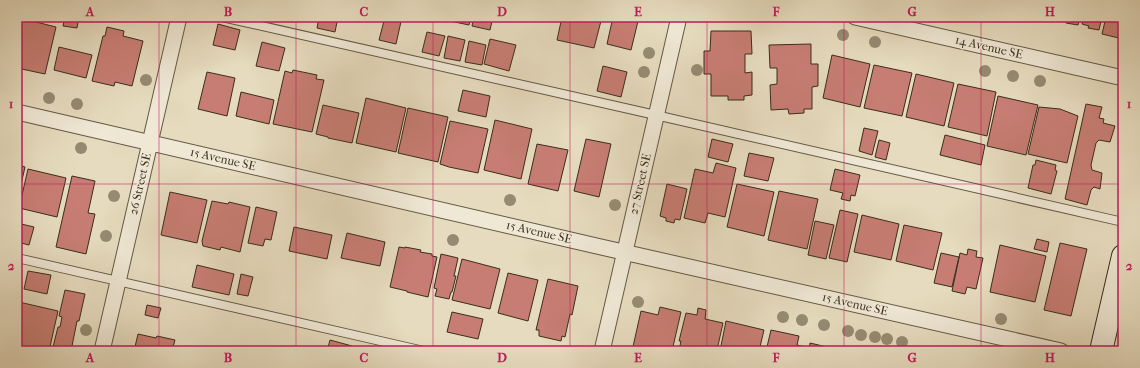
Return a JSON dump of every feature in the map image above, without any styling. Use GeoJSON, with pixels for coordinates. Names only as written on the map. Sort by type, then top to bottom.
{"type":"FeatureCollection","features":[{"type":"Feature","properties":{"kind":"street","name":"26 Street SE"},"geometry":{"type":"LineString","coordinates":[[102,351],[179,17]]}},
{"type":"Feature","properties":{"kind":"street","name":"27 Street SE"},"geometry":{"type":"LineString","coordinates":[[602,351],[679,17]]}},
{"type":"Feature","properties":{"kind":"street","name":"14 Avenue SE"},"geometry":{"type":"LineString","coordinates":[[856,17],[1123,78]]}},
{"type":"Feature","properties":{"kind":"street","name":"15 Avenue SE"},"geometry":{"type":"LineString","coordinates":[[17,112],[1061,351]]}},
{"type":"Feature","properties":{"kind":"street"},"geometry":{"type":"LineString","coordinates":[[1101,351],[1123,256]]}},
{"type":"Feature","properties":{"kind":"lane"},"geometry":{"type":"LineString","coordinates":[[222,17],[1123,222]]}},
{"type":"Feature","properties":{"kind":"lane"},"geometry":{"type":"LineString","coordinates":[[17,258],[424,351]]}},
{"type":"Feature","properties":{"kind":"building"},"geometry":{"type":"Polygon","coordinates":[[[65,17],[79,17],[77,28],[63,26],[65,17]]]}},
{"type":"Feature","properties":{"kind":"building"},"geometry":{"type":"Polygon","coordinates":[[[275,17],[294,17],[293,22],[275,17]]]}},
{"type":"Feature","properties":{"kind":"building"},"geometry":{"type":"Polygon","coordinates":[[[319,17],[338,17],[335,32],[317,28],[319,17]]]}},
{"type":"Feature","properties":{"kind":"building"},"geometry":{"type":"Polygon","coordinates":[[[385,17],[402,17],[396,44],[379,40],[385,17]]]}},
{"type":"Feature","properties":{"kind":"building"},"geometry":{"type":"Polygon","coordinates":[[[433,17],[448,17],[447,21],[433,17]]]}},
{"type":"Feature","properties":{"kind":"building"},"geometry":{"type":"Polygon","coordinates":[[[451,17],[471,17],[469,25],[450,21],[451,17]]]}},
{"type":"Feature","properties":{"kind":"building"},"geometry":{"type":"Polygon","coordinates":[[[474,17],[493,17],[490,30],[472,26],[474,17]]]}},
{"type":"Feature","properties":{"kind":"building"},"geometry":{"type":"Polygon","coordinates":[[[527,17],[546,17],[545,21],[527,17]]]}},
{"type":"Feature","properties":{"kind":"building"},"geometry":{"type":"Polygon","coordinates":[[[562,17],[602,17],[594,48],[557,40],[562,17]]]}},
{"type":"Feature","properties":{"kind":"building"},"geometry":{"type":"Polygon","coordinates":[[[613,17],[639,17],[631,50],[607,44],[613,17]]]}},
{"type":"Feature","properties":{"kind":"building"},"geometry":{"type":"Polygon","coordinates":[[[1061,17],[1080,17],[1078,25],[1066,23],[1066,21],[1061,19],[1061,17]]]}},
{"type":"Feature","properties":{"kind":"building"},"geometry":{"type":"Polygon","coordinates":[[[1084,17],[1102,17],[1099,30],[1088,28],[1089,26],[1082,24],[1084,17]]]}},
{"type":"Feature","properties":{"kind":"building"},"geometry":{"type":"Polygon","coordinates":[[[1106,17],[1123,17],[1123,39],[1102,34],[1106,17]]]}},
{"type":"Feature","properties":{"kind":"building"},"geometry":{"type":"Polygon","coordinates":[[[20,18],[56,27],[45,74],[17,68],[17,31],[20,18]]]}},
{"type":"Feature","properties":{"kind":"building"},"geometry":{"type":"Polygon","coordinates":[[[218,24],[240,30],[235,50],[213,45],[218,24]]]}},
{"type":"Feature","properties":{"kind":"building"},"geometry":{"type":"Polygon","coordinates":[[[107,27],[124,31],[123,36],[143,41],[132,86],[115,82],[114,86],[92,81],[103,36],[105,36],[107,27]]]}},
{"type":"Feature","properties":{"kind":"building"},"geometry":{"type":"Polygon","coordinates":[[[711,31],[751,31],[752,54],[745,54],[745,73],[752,72],[752,95],[744,96],[744,100],[728,100],[728,96],[711,96],[711,74],[704,74],[704,51],[710,51],[711,31]]]}},
{"type":"Feature","properties":{"kind":"building"},"geometry":{"type":"Polygon","coordinates":[[[427,32],[445,36],[439,56],[422,52],[427,32]]]}},
{"type":"Feature","properties":{"kind":"building"},"geometry":{"type":"Polygon","coordinates":[[[448,36],[465,40],[460,61],[444,58],[448,36]]]}},
{"type":"Feature","properties":{"kind":"building"},"geometry":{"type":"Polygon","coordinates":[[[490,39],[516,45],[509,71],[484,64],[490,39]]]}},
{"type":"Feature","properties":{"kind":"building"},"geometry":{"type":"Polygon","coordinates":[[[469,41],[486,45],[482,65],[465,62],[469,41]]]}},
{"type":"Feature","properties":{"kind":"building"},"geometry":{"type":"Polygon","coordinates":[[[262,42],[285,48],[279,71],[256,66],[262,42]]]}},
{"type":"Feature","properties":{"kind":"building"},"geometry":{"type":"Polygon","coordinates":[[[811,44],[811,64],[818,64],[818,86],[812,87],[812,109],[804,109],[804,113],[789,114],[788,109],[771,110],[770,85],[777,84],[777,68],[770,68],[769,45],[811,44]]]}},
{"type":"Feature","properties":{"kind":"building"},"geometry":{"type":"Polygon","coordinates":[[[59,47],[92,55],[86,78],[54,70],[59,47]]]}},
{"type":"Feature","properties":{"kind":"building"},"geometry":{"type":"Polygon","coordinates":[[[832,55],[870,64],[860,107],[823,98],[832,55]]]}},
{"type":"Feature","properties":{"kind":"building"},"geometry":{"type":"Polygon","coordinates":[[[874,65],[912,73],[902,116],[864,108],[874,65]]]}},
{"type":"Feature","properties":{"kind":"building"},"geometry":{"type":"Polygon","coordinates":[[[603,66],[627,72],[621,97],[597,91],[603,66]]]}},
{"type":"Feature","properties":{"kind":"building"},"geometry":{"type":"Polygon","coordinates":[[[293,70],[317,75],[316,79],[324,80],[312,132],[273,124],[285,71],[292,73],[293,70]]]}},
{"type":"Feature","properties":{"kind":"building"},"geometry":{"type":"Polygon","coordinates":[[[207,72],[235,78],[227,116],[198,109],[207,72]]]}},
{"type":"Feature","properties":{"kind":"building"},"geometry":{"type":"Polygon","coordinates":[[[916,74],[954,83],[944,126],[906,117],[916,74]]]}},
{"type":"Feature","properties":{"kind":"building"},"geometry":{"type":"Polygon","coordinates":[[[958,84],[996,92],[987,136],[948,127],[958,84]]]}},
{"type":"Feature","properties":{"kind":"building"},"geometry":{"type":"Polygon","coordinates":[[[463,90],[490,96],[486,117],[458,111],[463,90]]]}},
{"type":"Feature","properties":{"kind":"building"},"geometry":{"type":"Polygon","coordinates":[[[241,92],[274,100],[269,124],[236,116],[241,92]]]}},
{"type":"Feature","properties":{"kind":"building"},"geometry":{"type":"Polygon","coordinates":[[[998,96],[1038,105],[1026,155],[987,146],[998,96]]]}},
{"type":"Feature","properties":{"kind":"building"},"geometry":{"type":"Polygon","coordinates":[[[366,98],[406,108],[396,152],[356,143],[366,98]]]}},
{"type":"Feature","properties":{"kind":"building"},"geometry":{"type":"Polygon","coordinates":[[[1086,104],[1102,107],[1099,118],[1104,119],[1103,123],[1115,126],[1110,142],[1099,140],[1096,143],[1091,165],[1092,170],[1102,173],[1100,189],[1094,187],[1091,190],[1087,205],[1065,199],[1086,104]]]}},
{"type":"Feature","properties":{"kind":"building"},"geometry":{"type":"Polygon","coordinates":[[[323,105],[359,113],[352,143],[316,134],[323,105]]]}},
{"type":"Feature","properties":{"kind":"building"},"geometry":{"type":"Polygon","coordinates":[[[1039,107],[1060,109],[1078,116],[1067,163],[1028,154],[1039,107]]]}},
{"type":"Feature","properties":{"kind":"building"},"geometry":{"type":"Polygon","coordinates":[[[408,108],[448,117],[438,162],[398,153],[408,108]]]}},
{"type":"Feature","properties":{"kind":"building"},"geometry":{"type":"Polygon","coordinates":[[[495,120],[532,129],[521,179],[484,170],[495,120]]]}},
{"type":"Feature","properties":{"kind":"building"},"geometry":{"type":"Polygon","coordinates":[[[450,121],[488,129],[478,173],[440,164],[450,121]]]}},
{"type":"Feature","properties":{"kind":"building"},"geometry":{"type":"Polygon","coordinates":[[[864,128],[878,131],[872,155],[859,151],[864,128]]]}},
{"type":"Feature","properties":{"kind":"building"},"geometry":{"type":"Polygon","coordinates":[[[945,135],[985,145],[981,165],[940,155],[945,135]]]}},
{"type":"Feature","properties":{"kind":"building"},"geometry":{"type":"Polygon","coordinates":[[[586,139],[611,144],[599,197],[574,191],[586,139]]]}},
{"type":"Feature","properties":{"kind":"building"},"geometry":{"type":"Polygon","coordinates":[[[712,139],[733,144],[728,162],[708,157],[712,139]]]}},
{"type":"Feature","properties":{"kind":"building"},"geometry":{"type":"Polygon","coordinates":[[[879,140],[890,143],[886,160],[875,157],[879,140]]]}},
{"type":"Feature","properties":{"kind":"building"},"geometry":{"type":"Polygon","coordinates":[[[537,144],[568,150],[558,191],[528,184],[537,144]]]}},
{"type":"Feature","properties":{"kind":"building"},"geometry":{"type":"Polygon","coordinates":[[[749,153],[774,158],[768,181],[744,176],[749,153]]]}},
{"type":"Feature","properties":{"kind":"building"},"geometry":{"type":"Polygon","coordinates":[[[1036,160],[1056,165],[1055,170],[1057,171],[1051,194],[1028,188],[1033,165],[1035,165],[1036,160]]]}},
{"type":"Feature","properties":{"kind":"building"},"geometry":{"type":"Polygon","coordinates":[[[17,163],[25,167],[17,202],[17,163]]]}},
{"type":"Feature","properties":{"kind":"building"},"geometry":{"type":"Polygon","coordinates":[[[716,163],[736,168],[725,217],[708,213],[705,223],[684,218],[695,169],[713,173],[716,163]]]}},
{"type":"Feature","properties":{"kind":"building"},"geometry":{"type":"Polygon","coordinates":[[[28,169],[66,178],[57,217],[19,208],[28,169]]]}},
{"type":"Feature","properties":{"kind":"building"},"geometry":{"type":"Polygon","coordinates":[[[835,169],[860,175],[855,196],[851,195],[850,201],[841,199],[843,193],[830,190],[835,169]]]}},
{"type":"Feature","properties":{"kind":"building"},"geometry":{"type":"Polygon","coordinates":[[[72,176],[95,181],[88,213],[95,214],[86,254],[56,247],[72,176]]]}},
{"type":"Feature","properties":{"kind":"building"},"geometry":{"type":"Polygon","coordinates":[[[667,184],[687,189],[680,220],[675,219],[674,223],[666,221],[666,218],[660,216],[667,184]]]}},
{"type":"Feature","properties":{"kind":"building"},"geometry":{"type":"Polygon","coordinates":[[[737,184],[774,192],[764,236],[727,227],[737,184]]]}},
{"type":"Feature","properties":{"kind":"building"},"geometry":{"type":"Polygon","coordinates":[[[779,191],[818,199],[807,249],[768,240],[779,191]]]}},
{"type":"Feature","properties":{"kind":"building"},"geometry":{"type":"Polygon","coordinates":[[[170,192],[207,200],[197,243],[161,235],[170,192]]]}},
{"type":"Feature","properties":{"kind":"building"},"geometry":{"type":"Polygon","coordinates":[[[212,201],[228,204],[229,202],[250,207],[240,252],[221,247],[220,250],[203,246],[202,241],[212,201]]]}},
{"type":"Feature","properties":{"kind":"building"},"geometry":{"type":"Polygon","coordinates":[[[256,207],[277,212],[271,240],[265,239],[263,246],[248,243],[256,207]]]}},
{"type":"Feature","properties":{"kind":"building"},"geometry":{"type":"Polygon","coordinates":[[[840,210],[858,214],[847,262],[829,258],[840,210]]]}},
{"type":"Feature","properties":{"kind":"building"},"geometry":{"type":"Polygon","coordinates":[[[862,215],[899,224],[891,260],[854,252],[862,215]]]}},
{"type":"Feature","properties":{"kind":"building"},"geometry":{"type":"Polygon","coordinates":[[[815,221],[834,225],[826,259],[808,255],[815,221]]]}},
{"type":"Feature","properties":{"kind":"building"},"geometry":{"type":"Polygon","coordinates":[[[17,223],[34,227],[29,245],[17,242],[17,223]]]}},
{"type":"Feature","properties":{"kind":"building"},"geometry":{"type":"Polygon","coordinates":[[[904,225],[942,233],[933,270],[896,261],[904,225]]]}},
{"type":"Feature","properties":{"kind":"building"},"geometry":{"type":"Polygon","coordinates":[[[294,227],[332,235],[327,259],[289,251],[294,227]]]}},
{"type":"Feature","properties":{"kind":"building"},"geometry":{"type":"Polygon","coordinates":[[[347,233],[385,242],[380,266],[341,258],[347,233]]]}},
{"type":"Feature","properties":{"kind":"building"},"geometry":{"type":"Polygon","coordinates":[[[1037,239],[1049,242],[1047,252],[1034,249],[1037,239]]]}},
{"type":"Feature","properties":{"kind":"building"},"geometry":{"type":"Polygon","coordinates":[[[1060,243],[1087,249],[1071,316],[1044,310],[1060,243]]]}},
{"type":"Feature","properties":{"kind":"building"},"geometry":{"type":"Polygon","coordinates":[[[1000,245],[1046,256],[1035,302],[990,292],[1000,245]]]}},
{"type":"Feature","properties":{"kind":"building"},"geometry":{"type":"Polygon","coordinates":[[[399,247],[421,250],[420,252],[432,254],[432,256],[437,257],[428,297],[390,287],[399,247]]]}},
{"type":"Feature","properties":{"kind":"building"},"geometry":{"type":"Polygon","coordinates":[[[968,249],[977,251],[976,257],[983,258],[976,289],[967,287],[965,294],[952,291],[960,253],[967,255],[968,249]]]}},
{"type":"Feature","properties":{"kind":"building"},"geometry":{"type":"Polygon","coordinates":[[[941,253],[959,257],[952,287],[934,283],[941,253]]]}},
{"type":"Feature","properties":{"kind":"building"},"geometry":{"type":"Polygon","coordinates":[[[441,254],[458,258],[454,276],[456,276],[449,299],[435,296],[437,289],[434,288],[441,254]]]}},
{"type":"Feature","properties":{"kind":"building"},"geometry":{"type":"Polygon","coordinates":[[[462,259],[500,269],[490,309],[452,300],[462,259]]]}},
{"type":"Feature","properties":{"kind":"building"},"geometry":{"type":"Polygon","coordinates":[[[197,265],[234,274],[229,295],[192,287],[197,265]]]}},
{"type":"Feature","properties":{"kind":"building"},"geometry":{"type":"Polygon","coordinates":[[[28,271],[51,275],[47,294],[24,289],[28,271]]]}},
{"type":"Feature","properties":{"kind":"building"},"geometry":{"type":"Polygon","coordinates":[[[508,273],[538,280],[528,321],[498,313],[508,273]]]}},
{"type":"Feature","properties":{"kind":"building"},"geometry":{"type":"Polygon","coordinates":[[[241,274],[253,277],[248,296],[237,294],[241,274]]]}},
{"type":"Feature","properties":{"kind":"building"},"geometry":{"type":"Polygon","coordinates":[[[548,279],[578,286],[572,315],[570,314],[565,337],[562,336],[561,341],[539,336],[539,330],[536,330],[548,279]]]}},
{"type":"Feature","properties":{"kind":"building"},"geometry":{"type":"Polygon","coordinates":[[[65,290],[85,294],[79,321],[77,321],[71,351],[52,351],[58,327],[60,327],[62,317],[59,316],[65,290]]]}},
{"type":"Feature","properties":{"kind":"building"},"geometry":{"type":"Polygon","coordinates":[[[19,302],[58,311],[49,351],[17,351],[17,312],[19,302]]]}},
{"type":"Feature","properties":{"kind":"building"},"geometry":{"type":"Polygon","coordinates":[[[147,305],[161,308],[158,318],[145,315],[147,305]]]}},
{"type":"Feature","properties":{"kind":"building"},"geometry":{"type":"Polygon","coordinates":[[[660,307],[681,312],[672,351],[632,351],[641,311],[658,315],[660,307]]]}},
{"type":"Feature","properties":{"kind":"building"},"geometry":{"type":"Polygon","coordinates":[[[698,308],[706,310],[705,319],[723,323],[717,350],[701,346],[700,351],[679,351],[681,341],[679,341],[686,313],[697,315],[698,308]]]}},
{"type":"Feature","properties":{"kind":"building"},"geometry":{"type":"Polygon","coordinates":[[[452,312],[483,319],[478,339],[447,332],[452,312]]]}},
{"type":"Feature","properties":{"kind":"building"},"geometry":{"type":"Polygon","coordinates":[[[726,321],[764,330],[759,351],[720,351],[726,321]]]}},
{"type":"Feature","properties":{"kind":"building"},"geometry":{"type":"Polygon","coordinates":[[[771,330],[799,336],[797,345],[806,347],[806,351],[766,351],[771,330]]]}},
{"type":"Feature","properties":{"kind":"building"},"geometry":{"type":"Polygon","coordinates":[[[138,334],[175,340],[172,351],[134,351],[138,334]]]}},
{"type":"Feature","properties":{"kind":"building"},"geometry":{"type":"Polygon","coordinates":[[[330,340],[352,346],[350,351],[327,351],[330,340]]]}},
{"type":"Feature","properties":{"kind":"building"},"geometry":{"type":"Polygon","coordinates":[[[810,343],[844,351],[809,351],[810,343]]]}}]}
